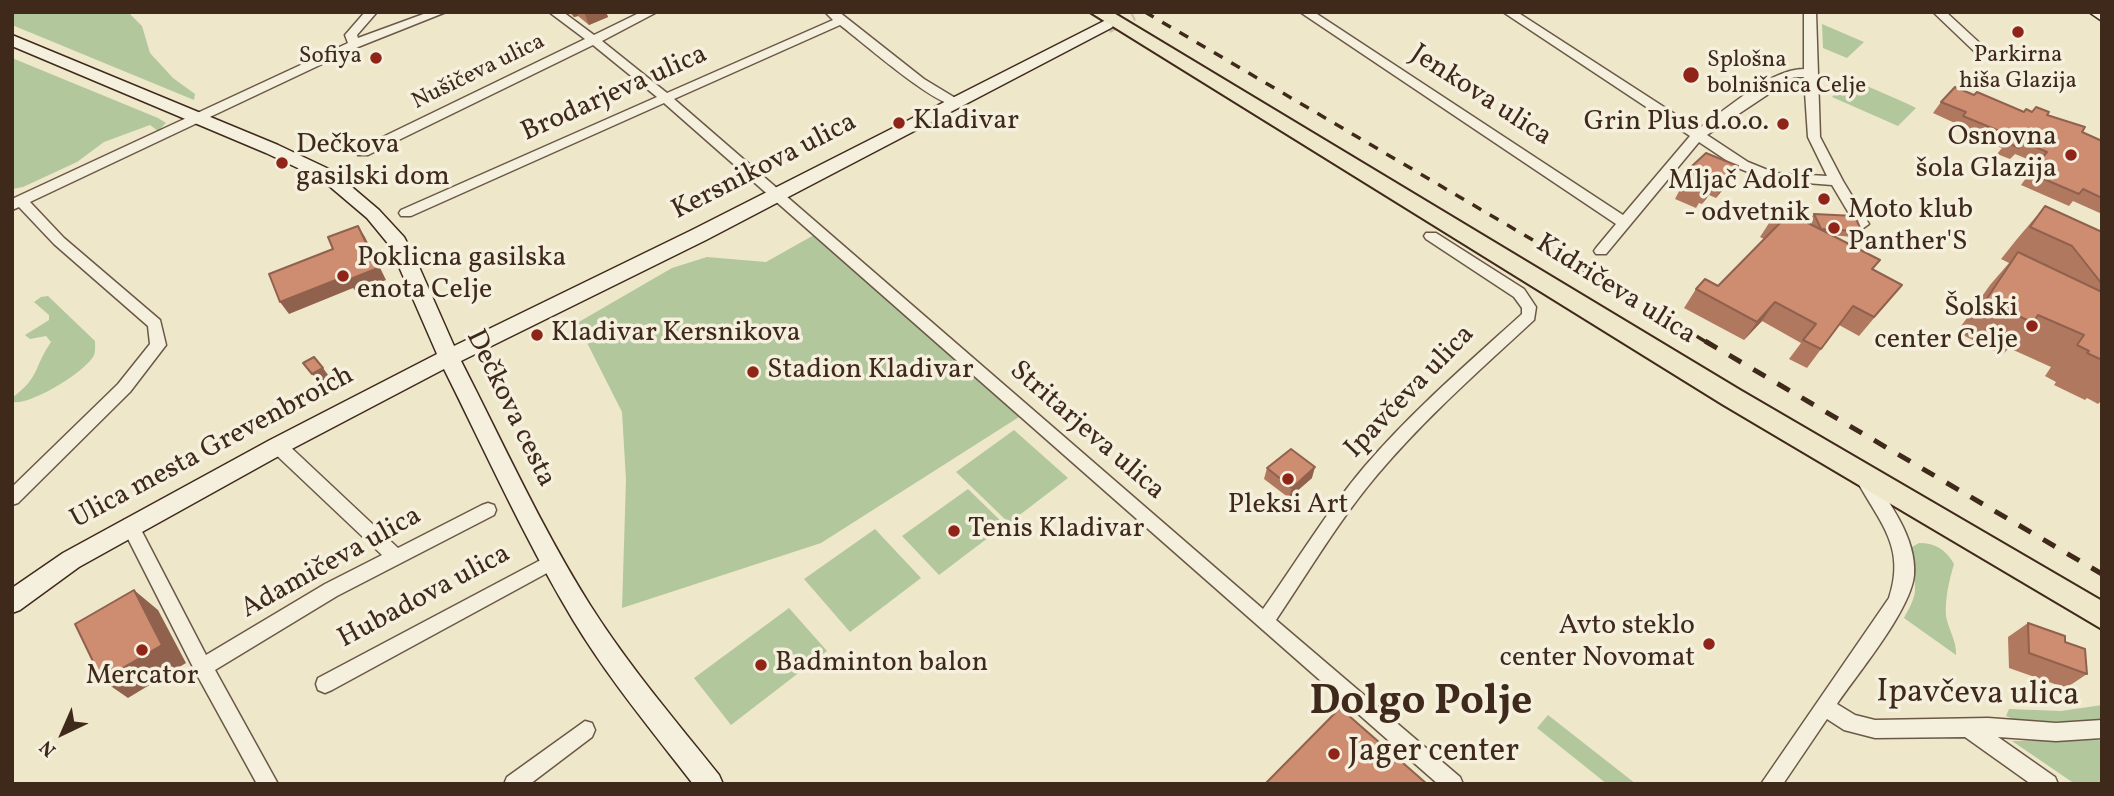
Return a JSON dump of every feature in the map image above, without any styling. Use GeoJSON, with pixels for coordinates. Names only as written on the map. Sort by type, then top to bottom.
{"type":"FeatureCollection","features":[{"type":"Feature","properties":{"kind":"main road","name":"Kidričeva ulica"},"geometry":{"type":"LineString","coordinates":[[1108,17],[1862,475],[2102,616]]}},
{"type":"Feature","properties":{"kind":"main road","name":"Kidričeva ulica"},"geometry":{"type":"LineString","coordinates":[[1108,17],[2102,597]]}},
{"type":"Feature","properties":{"kind":"street"},"geometry":{"type":"LineString","coordinates":[[354,44],[351,35],[371,12]]}},
{"type":"Feature","properties":{"kind":"street"},"geometry":{"type":"LineString","coordinates":[[12,498],[124,388],[158,345],[155,324],[17,203],[158,139],[196,118],[354,44],[440,12]]}},
{"type":"Feature","properties":{"kind":"street","name":"Stritarjeva ulica"},"geometry":{"type":"LineString","coordinates":[[555,12],[595,40],[666,100],[1453,784]]}},
{"type":"Feature","properties":{"kind":"street","name":"Nušičeva ulica"},"geometry":{"type":"LineString","coordinates":[[363,152],[651,12]]}},
{"type":"Feature","properties":{"kind":"street","name":"Jenkova ulica"},"geometry":{"type":"LineString","coordinates":[[1306,12],[1626,224]]}},
{"type":"Feature","properties":{"kind":"street"},"geometry":{"type":"LineString","coordinates":[[1508,12],[1755,172],[1789,179],[1836,181]]}},
{"type":"Feature","properties":{"kind":"street"},"geometry":{"type":"LineString","coordinates":[[1810,12],[1814,137],[1862,224]]}},
{"type":"Feature","properties":{"kind":"street"},"geometry":{"type":"LineString","coordinates":[[1939,12],[1980,50]]}},
{"type":"Feature","properties":{"kind":"street"},"geometry":{"type":"LineString","coordinates":[[2096,12],[2102,16]]}},
{"type":"Feature","properties":{"kind":"street"},"geometry":{"type":"LineString","coordinates":[[837,16],[920,82],[953,102]]}},
{"type":"Feature","properties":{"kind":"street","name":"Brodarjeva ulica"},"geometry":{"type":"LineString","coordinates":[[406,213],[666,100],[837,16]]}},
{"type":"Feature","properties":{"kind":"street","name":"Kersnikova ulica"},"geometry":{"type":"LineString","coordinates":[[449,358],[776,195],[1108,17]]}},
{"type":"Feature","properties":{"kind":"street","name":"Dečkova cesta"},"geometry":{"type":"LineString","coordinates":[[12,40],[272,149],[327,176],[363,204],[397,242],[407,260],[449,358],[552,562],[583,615],[636,690],[710,784]]}},
{"type":"Feature","properties":{"kind":"street"},"geometry":{"type":"LineString","coordinates":[[1601,251],[1697,136],[1776,80],[1792,73],[1810,73]]}},
{"type":"Feature","properties":{"kind":"street","name":"Ipavčeva ulica"},"geometry":{"type":"LineString","coordinates":[[1264,622],[1353,494],[1387,454],[1432,404],[1529,316],[1529,307],[1519,293],[1431,236]]}},
{"type":"Feature","properties":{"kind":"street","name":"Ulica mesta Grevenbroich"},"geometry":{"type":"LineString","coordinates":[[12,602],[71,560],[131,525],[449,358]]}},
{"type":"Feature","properties":{"kind":"street"},"geometry":{"type":"LineString","coordinates":[[278,446],[396,557]]}},
{"type":"Feature","properties":{"kind":"street"},"geometry":{"type":"LineString","coordinates":[[1772,784],[1897,601],[1905,575],[1902,551],[1894,529],[1862,475]]}},
{"type":"Feature","properties":{"kind":"street","name":"Adamičeva ulica"},"geometry":{"type":"LineString","coordinates":[[203,667],[331,590],[488,510]]}},
{"type":"Feature","properties":{"kind":"street"},"geometry":{"type":"LineString","coordinates":[[131,525],[203,667],[268,784]]}},
{"type":"Feature","properties":{"kind":"street","name":"Hubadova ulica"},"geometry":{"type":"LineString","coordinates":[[325,684],[552,562]]}},
{"type":"Feature","properties":{"kind":"street","name":"Ipavčeva ulica"},"geometry":{"type":"LineString","coordinates":[[1824,707],[1851,723],[1875,729],[1978,727],[2056,732],[2102,729]]}},
{"type":"Feature","properties":{"kind":"street"},"geometry":{"type":"LineString","coordinates":[[1978,727],[2048,784]]}},
{"type":"Feature","properties":{"kind":"street"},"geometry":{"type":"LineString","coordinates":[[514,784],[585,730]]}},
{"type":"Feature","properties":{"kind":"green space"},"geometry":{"type":"Polygon","coordinates":[[[12,12],[128,12],[142,26],[150,53],[173,78],[195,94],[194,100],[12,25],[12,12]]]}},
{"type":"Feature","properties":{"kind":"green space"},"geometry":{"type":"Polygon","coordinates":[[[1822,24],[1864,42],[1847,58],[1823,48],[1822,24]]]}},
{"type":"Feature","properties":{"kind":"green space"},"geometry":{"type":"Polygon","coordinates":[[[12,58],[166,123],[158,131],[150,125],[104,142],[77,162],[23,187],[12,189],[12,58]]]}},
{"type":"Feature","properties":{"kind":"green space"},"geometry":{"type":"Polygon","coordinates":[[[1851,79],[1916,108],[1898,126],[1832,97],[1851,79]]]}},
{"type":"Feature","properties":{"kind":"green space"},"geometry":{"type":"Polygon","coordinates":[[[814,235],[1019,417],[821,543],[622,608],[626,480],[622,412],[577,323],[672,268],[707,257],[766,262],[814,235]]]}},
{"type":"Feature","properties":{"kind":"green space"},"geometry":{"type":"Polygon","coordinates":[[[48,296],[95,341],[95,354],[79,371],[43,394],[12,402],[12,398],[28,384],[51,342],[46,336],[30,339],[25,335],[49,320],[49,315],[34,302],[48,296]]]}},
{"type":"Feature","properties":{"kind":"green space"},"geometry":{"type":"Polygon","coordinates":[[[1014,430],[1068,478],[1009,523],[956,472],[1014,430]]]}},
{"type":"Feature","properties":{"kind":"green space","name":"Tenis Kladivar"},"geometry":{"type":"Polygon","coordinates":[[[968,489],[1005,525],[939,575],[902,536],[968,489]]]}},
{"type":"Feature","properties":{"kind":"green space"},"geometry":{"type":"Polygon","coordinates":[[[875,529],[921,578],[850,632],[804,579],[875,529]]]}},
{"type":"Feature","properties":{"kind":"green space"},"geometry":{"type":"Polygon","coordinates":[[[1919,543],[1940,548],[1954,564],[1946,616],[1956,655],[1904,618],[1915,590],[1912,547],[1919,543]]]}},
{"type":"Feature","properties":{"kind":"green space","name":"Badminton balon"},"geometry":{"type":"Polygon","coordinates":[[[789,608],[827,651],[731,725],[694,678],[789,608]]]}},
{"type":"Feature","properties":{"kind":"green space"},"geometry":{"type":"Polygon","coordinates":[[[2102,705],[2102,721],[2019,722],[2006,716],[2009,709],[2061,711],[2102,705]]]}},
{"type":"Feature","properties":{"kind":"green space"},"geometry":{"type":"Polygon","coordinates":[[[1548,715],[1636,784],[1607,784],[1537,728],[1548,715]]]}},
{"type":"Feature","properties":{"kind":"green space"},"geometry":{"type":"Polygon","coordinates":[[[2102,740],[2102,784],[2075,784],[2012,741],[2102,740]]]}},
{"type":"Feature","properties":{"kind":"building","name":"Osnovna šola Glazija"},"geometry":{"type":"Polygon","coordinates":[[[1955,87],[1974,95],[1977,92],[2024,112],[2026,109],[2032,112],[2036,107],[2049,112],[2047,115],[2085,127],[2082,132],[2102,141],[2102,198],[2083,189],[2079,194],[2030,173],[2047,152],[2024,142],[2019,148],[2006,142],[2011,136],[1963,116],[1966,112],[1941,102],[1955,87]]]}},
{"type":"Feature","properties":{"kind":"building"},"geometry":{"type":"Polygon","coordinates":[[[1706,153],[1738,166],[1726,181],[1719,178],[1705,191],[1684,182],[1696,168],[1692,166],[1706,153]]]}},
{"type":"Feature","properties":{"kind":"building"},"geometry":{"type":"Polygon","coordinates":[[[2045,206],[2102,232],[2102,284],[2072,246],[2030,227],[2045,206]]]}},
{"type":"Feature","properties":{"kind":"building"},"geometry":{"type":"Polygon","coordinates":[[[1781,209],[1880,260],[1872,269],[1902,285],[1874,317],[1853,306],[1821,349],[1803,340],[1816,324],[1775,302],[1757,322],[1696,289],[1705,279],[1718,286],[1781,222],[1773,217],[1781,209]]]}},
{"type":"Feature","properties":{"kind":"building"},"geometry":{"type":"Polygon","coordinates":[[[1814,214],[1855,216],[1860,228],[1855,228],[1856,231],[1821,229],[1814,214]]]}},
{"type":"Feature","properties":{"kind":"building"},"geometry":{"type":"Polygon","coordinates":[[[358,226],[378,268],[348,280],[346,276],[280,302],[269,274],[333,249],[328,237],[358,226]]]}},
{"type":"Feature","properties":{"kind":"building"},"geometry":{"type":"Polygon","coordinates":[[[2018,252],[2102,292],[2102,360],[2077,345],[2084,335],[2038,315],[2033,323],[1986,300],[2018,252]]]}},
{"type":"Feature","properties":{"kind":"building"},"geometry":{"type":"Polygon","coordinates":[[[314,357],[323,368],[312,374],[303,363],[314,357]]]}},
{"type":"Feature","properties":{"kind":"building"},"geometry":{"type":"Polygon","coordinates":[[[1291,449],[1315,467],[1292,488],[1267,468],[1291,449]]]}},
{"type":"Feature","properties":{"kind":"building"},"geometry":{"type":"Polygon","coordinates":[[[134,590],[162,645],[102,680],[75,624],[134,590]]]}},
{"type":"Feature","properties":{"kind":"building"},"geometry":{"type":"Polygon","coordinates":[[[2028,623],[2065,636],[2065,642],[2085,649],[2087,674],[2029,653],[2028,623]]]}},
{"type":"Feature","properties":{"kind":"building"},"geometry":{"type":"Polygon","coordinates":[[[1340,708],[1427,784],[1265,784],[1340,708]]]}},
{"type":"Feature","properties":{"kind":"tunnel"},"geometry":{"type":"LineString","coordinates":[[1106,25],[1132,12]]}},
{"type":"Feature","properties":{"kind":"railway"},"geometry":{"type":"LineString","coordinates":[[1145,12],[1708,343]]}},
{"type":"Feature","properties":{"kind":"railway"},"geometry":{"type":"LineString","coordinates":[[1705,341],[2102,574]]}},
{"type":"Feature","properties":{"kind":"place","name":"Parkirna hiša Glazija"},"geometry":{"type":"Point","coordinates":[2018,32]}},
{"type":"Feature","properties":{"kind":"place","name":"Sofiya"},"geometry":{"type":"Point","coordinates":[376,58]}},
{"type":"Feature","properties":{"kind":"place","name":"Splošna bolnišnica Celje"},"geometry":{"type":"Point","coordinates":[1691,75]}},
{"type":"Feature","properties":{"kind":"place","name":"Kladivar"},"geometry":{"type":"Point","coordinates":[899,123]}},
{"type":"Feature","properties":{"kind":"place","name":"Grin Plus d.o.o."},"geometry":{"type":"Point","coordinates":[1783,124]}},
{"type":"Feature","properties":{"kind":"place","name":"Osnovna šola Glazija"},"geometry":{"type":"Point","coordinates":[2071,155]}},
{"type":"Feature","properties":{"kind":"place","name":"Dečkova gasilski dom"},"geometry":{"type":"Point","coordinates":[282,163]}},
{"type":"Feature","properties":{"kind":"place","name":"Mljač Adolf - odvetnik"},"geometry":{"type":"Point","coordinates":[1824,199]}},
{"type":"Feature","properties":{"kind":"place","name":"Moto klub Panther'S"},"geometry":{"type":"Point","coordinates":[1834,228]}},
{"type":"Feature","properties":{"kind":"place","name":"Poklicna gasilska enota Celje"},"geometry":{"type":"Point","coordinates":[343,276]}},
{"type":"Feature","properties":{"kind":"place","name":"Šolski center Celje"},"geometry":{"type":"Point","coordinates":[2032,326]}},
{"type":"Feature","properties":{"kind":"place","name":"Kladivar Kersnikova"},"geometry":{"type":"Point","coordinates":[537,335]}},
{"type":"Feature","properties":{"kind":"place","name":"Stadion Kladivar"},"geometry":{"type":"Point","coordinates":[753,372]}},
{"type":"Feature","properties":{"kind":"place","name":"Pleksi Art"},"geometry":{"type":"Point","coordinates":[1288,479]}},
{"type":"Feature","properties":{"kind":"place","name":"Tenis Kladivar"},"geometry":{"type":"Point","coordinates":[954,531]}},
{"type":"Feature","properties":{"kind":"place","name":"Avto steklo center Novomat"},"geometry":{"type":"Point","coordinates":[1709,644]}},
{"type":"Feature","properties":{"kind":"place","name":"Mercator"},"geometry":{"type":"Point","coordinates":[142,650]}},
{"type":"Feature","properties":{"kind":"place","name":"Badminton balon"},"geometry":{"type":"Point","coordinates":[761,665]}},
{"type":"Feature","properties":{"kind":"place","name":"Jager center"},"geometry":{"type":"Point","coordinates":[1334,754]}},
{"type":"Feature","properties":{"kind":"district","name":"Dolgo Polje"},"geometry":{"type":"Point","coordinates":[1421,705]}}]}
